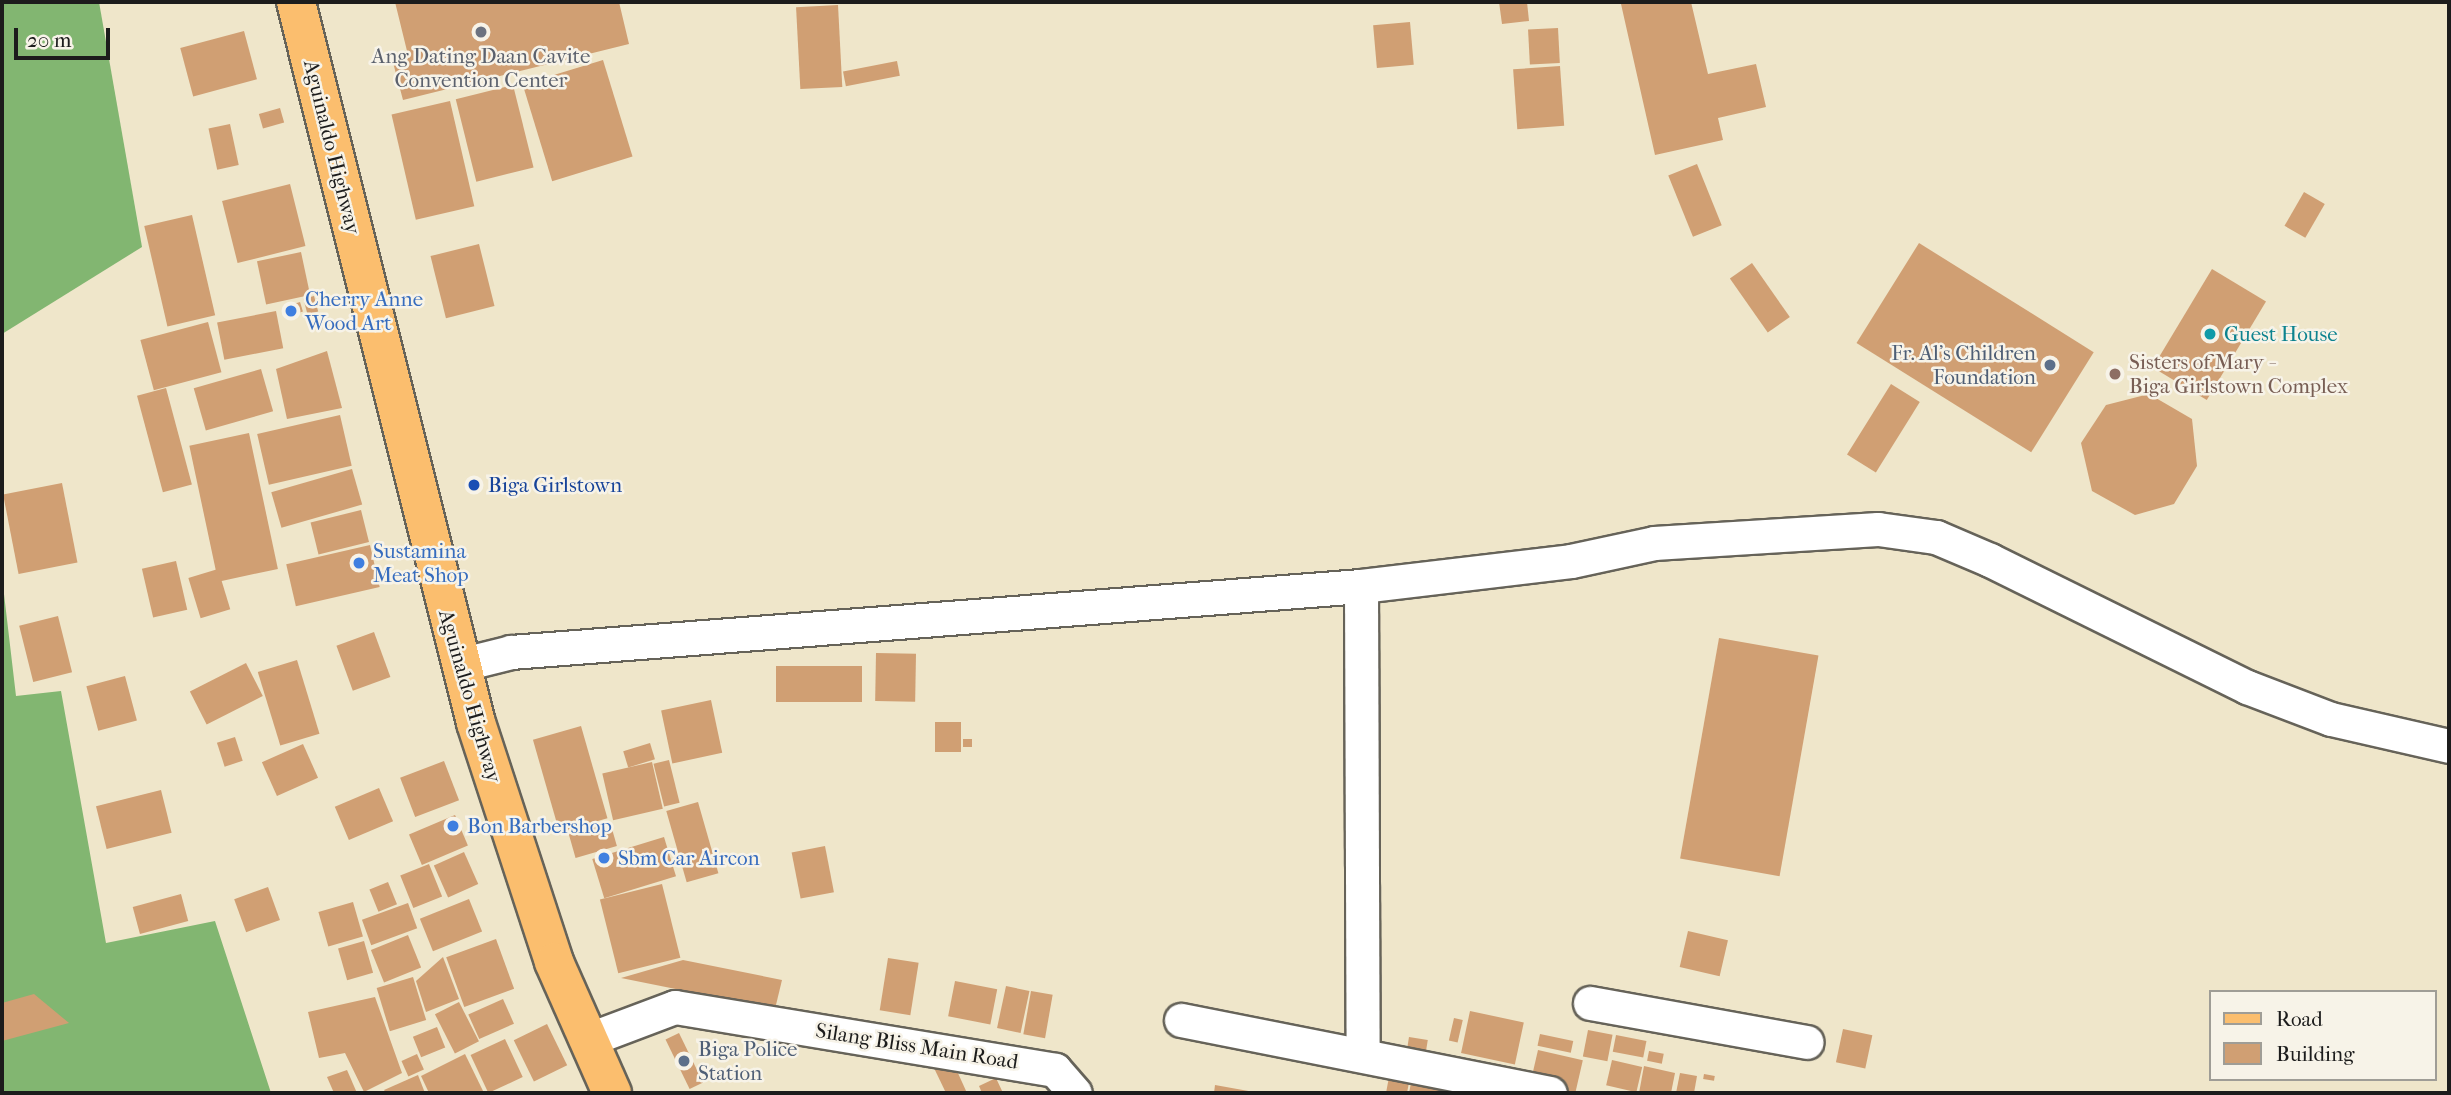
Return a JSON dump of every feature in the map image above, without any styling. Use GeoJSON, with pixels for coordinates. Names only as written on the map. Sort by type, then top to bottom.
{"type":"FeatureCollection","features":[{"type":"Feature","properties":{"kind":"main road","name":"Aguinaldo Highway"},"geometry":{"type":"LineString","coordinates":[[296,2],[459,665],[524,876],[587,1040],[612,1093]]}},
{"type":"Feature","properties":{"kind":"street"},"geometry":{"type":"LineString","coordinates":[[459,665],[511,652],[1361,586],[1571,561],[1654,543],[1878,528],[1936,537],[2247,687],[2331,719],[2449,746]]}},
{"type":"Feature","properties":{"kind":"street"},"geometry":{"type":"LineString","coordinates":[[1361,586],[1363,1053]]}},
{"type":"Feature","properties":{"kind":"street"},"geometry":{"type":"LineString","coordinates":[[1590,1003],[1807,1042]]}},
{"type":"Feature","properties":{"kind":"street","name":"Silang Bliss Main Road"},"geometry":{"type":"LineString","coordinates":[[587,1040],[676,1007],[1055,1070],[1075,1093]]}},
{"type":"Feature","properties":{"kind":"street"},"geometry":{"type":"LineString","coordinates":[[1181,1020],[1363,1053],[1550,1093]]}},
{"type":"Feature","properties":{"kind":"green space"},"geometry":{"type":"Polygon","coordinates":[[[2,2],[99,2],[142,247],[2,334],[2,2]]]}},
{"type":"Feature","properties":{"kind":"green space"},"geometry":{"type":"Polygon","coordinates":[[[2,577],[16,696],[61,691],[106,943],[215,921],[271,1093],[2,1093],[2,577]]]}},
{"type":"Feature","properties":{"kind":"building"},"geometry":{"type":"Polygon","coordinates":[[[395,2],[619,2],[629,44],[403,100],[391,55],[407,51],[395,2]]]}},
{"type":"Feature","properties":{"kind":"building"},"geometry":{"type":"Polygon","coordinates":[[[1499,2],[1527,2],[1529,21],[1502,24],[1499,2]]]}},
{"type":"Feature","properties":{"kind":"building"},"geometry":{"type":"Polygon","coordinates":[[[1691,2],[1708,74],[1756,64],[1766,107],[1718,118],[1723,140],[1655,155],[1621,4],[1691,2]]]}},
{"type":"Feature","properties":{"kind":"building"},"geometry":{"type":"Polygon","coordinates":[[[838,5],[842,87],[800,89],[796,7],[838,5]]]}},
{"type":"Feature","properties":{"kind":"building"},"geometry":{"type":"Polygon","coordinates":[[[1410,22],[1414,65],[1377,68],[1373,25],[1410,22]]]}},
{"type":"Feature","properties":{"kind":"building"},"geometry":{"type":"Polygon","coordinates":[[[1558,28],[1560,63],[1530,65],[1528,30],[1558,28]]]}},
{"type":"Feature","properties":{"kind":"building"},"geometry":{"type":"Polygon","coordinates":[[[244,31],[257,79],[193,96],[180,48],[244,31]]]}},
{"type":"Feature","properties":{"kind":"building"},"geometry":{"type":"Polygon","coordinates":[[[603,60],[633,157],[552,181],[523,85],[603,60]]]}},
{"type":"Feature","properties":{"kind":"building"},"geometry":{"type":"Polygon","coordinates":[[[897,61],[900,76],[846,86],[843,71],[897,61]]]}},
{"type":"Feature","properties":{"kind":"building"},"geometry":{"type":"Polygon","coordinates":[[[1560,66],[1564,126],[1517,129],[1513,69],[1560,66]]]}},
{"type":"Feature","properties":{"kind":"building"},"geometry":{"type":"Polygon","coordinates":[[[513,85],[534,167],[476,182],[456,99],[513,85]]]}},
{"type":"Feature","properties":{"kind":"building"},"geometry":{"type":"Polygon","coordinates":[[[450,101],[474,206],[416,220],[392,114],[450,101]]]}},
{"type":"Feature","properties":{"kind":"building"},"geometry":{"type":"Polygon","coordinates":[[[280,108],[284,122],[263,128],[259,114],[280,108]]]}},
{"type":"Feature","properties":{"kind":"building"},"geometry":{"type":"Polygon","coordinates":[[[230,124],[239,165],[217,170],[208,129],[230,124]]]}},
{"type":"Feature","properties":{"kind":"building"},"geometry":{"type":"Polygon","coordinates":[[[1697,164],[1722,225],[1693,237],[1668,176],[1697,164]]]}},
{"type":"Feature","properties":{"kind":"building"},"geometry":{"type":"Polygon","coordinates":[[[290,184],[305,246],[238,263],[222,201],[290,184]]]}},
{"type":"Feature","properties":{"kind":"building"},"geometry":{"type":"Polygon","coordinates":[[[2304,192],[2325,204],[2305,238],[2284,226],[2304,192]]]}},
{"type":"Feature","properties":{"kind":"building"},"geometry":{"type":"Polygon","coordinates":[[[192,215],[215,315],[167,326],[144,226],[192,215]]]}},
{"type":"Feature","properties":{"kind":"building"},"geometry":{"type":"Polygon","coordinates":[[[1919,243],[2094,352],[2031,452],[1856,343],[1919,243]]]}},
{"type":"Feature","properties":{"kind":"building"},"geometry":{"type":"Polygon","coordinates":[[[479,244],[494,306],[446,318],[430,256],[479,244]]]}},
{"type":"Feature","properties":{"kind":"building"},"geometry":{"type":"Polygon","coordinates":[[[301,252],[310,295],[266,304],[257,261],[301,252]]]}},
{"type":"Feature","properties":{"kind":"building"},"geometry":{"type":"Polygon","coordinates":[[[1752,263],[1790,317],[1768,333],[1730,278],[1752,263]]]}},
{"type":"Feature","properties":{"kind":"building","name":"Guest House"},"geometry":{"type":"Polygon","coordinates":[[[2212,269],[2266,301],[2207,400],[2153,368],[2212,269]]]}},
{"type":"Feature","properties":{"kind":"building"},"geometry":{"type":"Polygon","coordinates":[[[314,296],[318,311],[308,314],[303,299],[314,296]]]}},
{"type":"Feature","properties":{"kind":"building"},"geometry":{"type":"Polygon","coordinates":[[[300,302],[303,312],[288,316],[285,307],[300,302]]]}},
{"type":"Feature","properties":{"kind":"building"},"geometry":{"type":"Polygon","coordinates":[[[276,311],[283,348],[224,360],[217,322],[276,311]]]}},
{"type":"Feature","properties":{"kind":"building"},"geometry":{"type":"Polygon","coordinates":[[[208,322],[221,372],[154,390],[140,340],[208,322]]]}},
{"type":"Feature","properties":{"kind":"building"},"geometry":{"type":"Polygon","coordinates":[[[327,351],[342,408],[287,419],[276,369],[327,351]]]}},
{"type":"Feature","properties":{"kind":"building"},"geometry":{"type":"Polygon","coordinates":[[[261,369],[273,411],[206,431],[194,388],[261,369]]]}},
{"type":"Feature","properties":{"kind":"building"},"geometry":{"type":"Polygon","coordinates":[[[1891,384],[1920,402],[1876,472],[1847,454],[1891,384]]]}},
{"type":"Feature","properties":{"kind":"building"},"geometry":{"type":"Polygon","coordinates":[[[166,388],[192,485],[163,492],[137,396],[166,388]]]}},
{"type":"Feature","properties":{"kind":"building"},"geometry":{"type":"Polygon","coordinates":[[[2149,394],[2192,419],[2197,466],[2174,504],[2135,515],[2092,491],[2081,443],[2106,405],[2149,394]]]}},
{"type":"Feature","properties":{"kind":"building"},"geometry":{"type":"Polygon","coordinates":[[[340,415],[352,466],[269,485],[257,434],[340,415]]]}},
{"type":"Feature","properties":{"kind":"building"},"geometry":{"type":"Polygon","coordinates":[[[249,433],[278,569],[218,582],[189,446],[249,433]]]}},
{"type":"Feature","properties":{"kind":"building"},"geometry":{"type":"Polygon","coordinates":[[[352,469],[362,505],[281,528],[271,492],[352,469]]]}},
{"type":"Feature","properties":{"kind":"building"},"geometry":{"type":"Polygon","coordinates":[[[62,483],[77,563],[19,574],[3,494],[62,483]]]}},
{"type":"Feature","properties":{"kind":"building"},"geometry":{"type":"Polygon","coordinates":[[[361,510],[369,542],[319,555],[311,523],[361,510]]]}},
{"type":"Feature","properties":{"kind":"building"},"geometry":{"type":"Polygon","coordinates":[[[370,545],[380,587],[296,606],[286,564],[370,545]]]}},
{"type":"Feature","properties":{"kind":"building"},"geometry":{"type":"Polygon","coordinates":[[[176,561],[187,610],[153,618],[142,569],[176,561]]]}},
{"type":"Feature","properties":{"kind":"building"},"geometry":{"type":"Polygon","coordinates":[[[218,569],[230,609],[201,618],[188,578],[218,569]]]}},
{"type":"Feature","properties":{"kind":"building"},"geometry":{"type":"Polygon","coordinates":[[[58,616],[72,672],[33,682],[19,626],[58,616]]]}},
{"type":"Feature","properties":{"kind":"building"},"geometry":{"type":"Polygon","coordinates":[[[374,632],[390,677],[353,691],[336,646],[374,632]]]}},
{"type":"Feature","properties":{"kind":"building"},"geometry":{"type":"Polygon","coordinates":[[[1719,638],[1818,656],[1780,876],[1680,859],[1719,638]]]}},
{"type":"Feature","properties":{"kind":"building"},"geometry":{"type":"Polygon","coordinates":[[[876,653],[916,654],[915,702],[875,701],[876,653]]]}},
{"type":"Feature","properties":{"kind":"building"},"geometry":{"type":"Polygon","coordinates":[[[297,660],[320,734],[280,746],[258,672],[297,660]]]}},
{"type":"Feature","properties":{"kind":"building"},"geometry":{"type":"Polygon","coordinates":[[[246,663],[263,696],[207,725],[190,692],[246,663]]]}},
{"type":"Feature","properties":{"kind":"building"},"geometry":{"type":"Polygon","coordinates":[[[776,666],[862,666],[862,702],[776,702],[776,666]]]}},
{"type":"Feature","properties":{"kind":"building"},"geometry":{"type":"Polygon","coordinates":[[[125,676],[137,720],[98,731],[86,686],[125,676]]]}},
{"type":"Feature","properties":{"kind":"building"},"geometry":{"type":"Polygon","coordinates":[[[711,700],[722,753],[672,763],[661,711],[711,700]]]}},
{"type":"Feature","properties":{"kind":"building"},"geometry":{"type":"Polygon","coordinates":[[[935,722],[961,722],[961,752],[935,752],[935,722]]]}},
{"type":"Feature","properties":{"kind":"building"},"geometry":{"type":"Polygon","coordinates":[[[581,726],[607,818],[559,832],[533,740],[581,726]]]}},
{"type":"Feature","properties":{"kind":"building"},"geometry":{"type":"Polygon","coordinates":[[[235,737],[243,761],[225,767],[217,743],[235,737]]]}},
{"type":"Feature","properties":{"kind":"building"},"geometry":{"type":"Polygon","coordinates":[[[963,739],[972,739],[972,747],[963,747],[963,739]]]}},
{"type":"Feature","properties":{"kind":"building"},"geometry":{"type":"Polygon","coordinates":[[[650,743],[655,759],[628,767],[623,751],[650,743]]]}},
{"type":"Feature","properties":{"kind":"building"},"geometry":{"type":"Polygon","coordinates":[[[303,744],[318,778],[277,796],[262,762],[303,744]]]}},
{"type":"Feature","properties":{"kind":"building"},"geometry":{"type":"Polygon","coordinates":[[[669,760],[680,803],[664,807],[653,764],[669,760]]]}},
{"type":"Feature","properties":{"kind":"building"},"geometry":{"type":"Polygon","coordinates":[[[444,761],[459,800],[415,817],[400,778],[444,761]]]}},
{"type":"Feature","properties":{"kind":"building"},"geometry":{"type":"Polygon","coordinates":[[[652,762],[663,809],[613,820],[602,773],[652,762]]]}},
{"type":"Feature","properties":{"kind":"building"},"geometry":{"type":"Polygon","coordinates":[[[379,788],[393,821],[349,840],[335,807],[379,788]]]}},
{"type":"Feature","properties":{"kind":"building"},"geometry":{"type":"Polygon","coordinates":[[[161,790],[172,833],[107,849],[96,806],[161,790]]]}},
{"type":"Feature","properties":{"kind":"building"},"geometry":{"type":"Polygon","coordinates":[[[698,802],[718,873],[687,882],[666,811],[698,802]]]}},
{"type":"Feature","properties":{"kind":"building"},"geometry":{"type":"Polygon","coordinates":[[[455,815],[468,845],[422,865],[409,835],[455,815]]]}},
{"type":"Feature","properties":{"kind":"building"},"geometry":{"type":"Polygon","coordinates":[[[610,822],[617,846],[576,858],[569,834],[610,822]]]}},
{"type":"Feature","properties":{"kind":"building"},"geometry":{"type":"Polygon","coordinates":[[[664,837],[676,876],[604,898],[592,859],[664,837]]]}},
{"type":"Feature","properties":{"kind":"building"},"geometry":{"type":"Polygon","coordinates":[[[825,846],[834,892],[801,899],[792,852],[825,846]]]}},
{"type":"Feature","properties":{"kind":"building"},"geometry":{"type":"Polygon","coordinates":[[[464,852],[478,884],[448,897],[434,865],[464,852]]]}},
{"type":"Feature","properties":{"kind":"building"},"geometry":{"type":"Polygon","coordinates":[[[429,864],[442,896],[413,908],[400,876],[429,864]]]}},
{"type":"Feature","properties":{"kind":"building"},"geometry":{"type":"Polygon","coordinates":[[[388,882],[397,904],[378,912],[369,889],[388,882]]]}},
{"type":"Feature","properties":{"kind":"building"},"geometry":{"type":"Polygon","coordinates":[[[662,884],[680,958],[618,973],[600,899],[662,884]]]}},
{"type":"Feature","properties":{"kind":"building"},"geometry":{"type":"Polygon","coordinates":[[[268,887],[280,920],[246,932],[234,899],[268,887]]]}},
{"type":"Feature","properties":{"kind":"building"},"geometry":{"type":"Polygon","coordinates":[[[181,894],[188,921],[140,934],[133,907],[181,894]]]}},
{"type":"Feature","properties":{"kind":"building"},"geometry":{"type":"Polygon","coordinates":[[[469,899],[482,931],[433,951],[420,919],[469,899]]]}},
{"type":"Feature","properties":{"kind":"building"},"geometry":{"type":"Polygon","coordinates":[[[353,902],[363,937],[328,947],[318,912],[353,902]]]}},
{"type":"Feature","properties":{"kind":"building"},"geometry":{"type":"Polygon","coordinates":[[[408,903],[417,928],[371,945],[362,920],[408,903]]]}},
{"type":"Feature","properties":{"kind":"building"},"geometry":{"type":"Polygon","coordinates":[[[1688,931],[1728,940],[1720,976],[1680,967],[1688,931]]]}},
{"type":"Feature","properties":{"kind":"building"},"geometry":{"type":"Polygon","coordinates":[[[408,935],[421,967],[384,982],[371,950],[408,935]]]}},
{"type":"Feature","properties":{"kind":"building"},"geometry":{"type":"Polygon","coordinates":[[[496,939],[514,989],[464,1007],[446,957],[496,939]]]}},
{"type":"Feature","properties":{"kind":"building"},"geometry":{"type":"Polygon","coordinates":[[[364,941],[373,973],[347,980],[338,948],[364,941]]]}},
{"type":"Feature","properties":{"kind":"building"},"geometry":{"type":"Polygon","coordinates":[[[443,957],[459,999],[426,1012],[416,981],[443,957]]]}},
{"type":"Feature","properties":{"kind":"building"},"geometry":{"type":"Polygon","coordinates":[[[888,958],[919,963],[910,1015],[880,1010],[888,958]]]}},
{"type":"Feature","properties":{"kind":"building"},"geometry":{"type":"Polygon","coordinates":[[[683,960],[782,980],[775,1009],[621,978],[683,960]]]}},
{"type":"Feature","properties":{"kind":"building"},"geometry":{"type":"Polygon","coordinates":[[[413,977],[426,1020],[390,1031],[377,988],[413,977]]]}},
{"type":"Feature","properties":{"kind":"building"},"geometry":{"type":"Polygon","coordinates":[[[955,981],[997,989],[990,1025],[948,1016],[955,981]]]}},
{"type":"Feature","properties":{"kind":"building"},"geometry":{"type":"Polygon","coordinates":[[[1006,986],[1029,991],[1021,1033],[997,1028],[1006,986]]]}},
{"type":"Feature","properties":{"kind":"building"},"geometry":{"type":"Polygon","coordinates":[[[1031,991],[1053,995],[1045,1038],[1023,1034],[1031,991]]]}},
{"type":"Feature","properties":{"kind":"building"},"geometry":{"type":"Polygon","coordinates":[[[34,994],[69,1023],[2,1041],[2,1003],[34,994]]]}},
{"type":"Feature","properties":{"kind":"building"},"geometry":{"type":"Polygon","coordinates":[[[375,997],[402,1073],[364,1092],[345,1053],[319,1058],[308,1012],[375,997]]]}},
{"type":"Feature","properties":{"kind":"building"},"geometry":{"type":"Polygon","coordinates":[[[503,999],[514,1024],[479,1039],[468,1014],[503,999]]]}},
{"type":"Feature","properties":{"kind":"building"},"geometry":{"type":"Polygon","coordinates":[[[459,1002],[479,1041],[455,1053],[435,1014],[459,1002]]]}},
{"type":"Feature","properties":{"kind":"building"},"geometry":{"type":"Polygon","coordinates":[[[1470,1011],[1524,1022],[1515,1064],[1461,1053],[1470,1011]]]}},
{"type":"Feature","properties":{"kind":"building"},"geometry":{"type":"Polygon","coordinates":[[[1454,1018],[1463,1020],[1458,1042],[1449,1040],[1454,1018]]]}},
{"type":"Feature","properties":{"kind":"building"},"geometry":{"type":"Polygon","coordinates":[[[547,1024],[567,1065],[534,1082],[514,1040],[547,1024]]]}},
{"type":"Feature","properties":{"kind":"building"},"geometry":{"type":"Polygon","coordinates":[[[437,1027],[445,1047],[421,1057],[413,1037],[437,1027]]]}},
{"type":"Feature","properties":{"kind":"building"},"geometry":{"type":"Polygon","coordinates":[[[1843,1029],[1872,1035],[1865,1068],[1836,1062],[1843,1029]]]}},
{"type":"Feature","properties":{"kind":"building"},"geometry":{"type":"Polygon","coordinates":[[[1588,1030],[1613,1035],[1607,1061],[1583,1057],[1588,1030]]]}},
{"type":"Feature","properties":{"kind":"building","name":"Biga Police Station"},"geometry":{"type":"Polygon","coordinates":[[[679,1033],[703,1082],[690,1089],[666,1040],[679,1033]]]}},
{"type":"Feature","properties":{"kind":"building"},"geometry":{"type":"Polygon","coordinates":[[[1540,1034],[1573,1041],[1571,1053],[1538,1046],[1540,1034]]]}},
{"type":"Feature","properties":{"kind":"building"},"geometry":{"type":"Polygon","coordinates":[[[1616,1035],[1646,1041],[1643,1058],[1613,1052],[1616,1035]]]}},
{"type":"Feature","properties":{"kind":"building"},"geometry":{"type":"Polygon","coordinates":[[[1409,1037],[1428,1040],[1425,1059],[1406,1056],[1409,1037]]]}},
{"type":"Feature","properties":{"kind":"building"},"geometry":{"type":"Polygon","coordinates":[[[505,1039],[523,1077],[488,1093],[471,1055],[505,1039]]]}},
{"type":"Feature","properties":{"kind":"building"},"geometry":{"type":"Polygon","coordinates":[[[1538,1050],[1583,1060],[1575,1093],[1530,1084],[1538,1050]]]}},
{"type":"Feature","properties":{"kind":"building"},"geometry":{"type":"Polygon","coordinates":[[[1649,1051],[1664,1054],[1662,1064],[1647,1061],[1649,1051]]]}},
{"type":"Feature","properties":{"kind":"building"},"geometry":{"type":"Polygon","coordinates":[[[417,1054],[424,1070],[408,1076],[401,1061],[417,1054]]]}},
{"type":"Feature","properties":{"kind":"building"},"geometry":{"type":"Polygon","coordinates":[[[465,1054],[484,1093],[429,1093],[421,1076],[465,1054]]]}},
{"type":"Feature","properties":{"kind":"building"},"geometry":{"type":"Polygon","coordinates":[[[1612,1060],[1642,1067],[1636,1092],[1606,1085],[1612,1060]]]}},
{"type":"Feature","properties":{"kind":"building"},"geometry":{"type":"Polygon","coordinates":[[[1644,1066],[1675,1073],[1671,1093],[1639,1093],[1644,1066]]]}},
{"type":"Feature","properties":{"kind":"building"},"geometry":{"type":"Polygon","coordinates":[[[934,1068],[957,1071],[967,1093],[946,1093],[934,1068]]]}},
{"type":"Feature","properties":{"kind":"building"},"geometry":{"type":"Polygon","coordinates":[[[347,1070],[357,1093],[334,1093],[327,1077],[347,1070]]]}},
{"type":"Feature","properties":{"kind":"building"},"geometry":{"type":"Polygon","coordinates":[[[1390,1072],[1410,1077],[1407,1093],[1386,1093],[1390,1072]]]}},
{"type":"Feature","properties":{"kind":"building"},"geometry":{"type":"Polygon","coordinates":[[[1413,1073],[1461,1083],[1459,1093],[1409,1093],[1413,1073]]]}},
{"type":"Feature","properties":{"kind":"building"},"geometry":{"type":"Polygon","coordinates":[[[1680,1073],[1697,1076],[1694,1093],[1676,1093],[1680,1073]]]}},
{"type":"Feature","properties":{"kind":"building"},"geometry":{"type":"Polygon","coordinates":[[[1704,1074],[1715,1076],[1714,1081],[1703,1079],[1704,1074]]]}},
{"type":"Feature","properties":{"kind":"building"},"geometry":{"type":"Polygon","coordinates":[[[418,1075],[425,1093],[386,1093],[384,1090],[418,1075]]]}},
{"type":"Feature","properties":{"kind":"building"},"geometry":{"type":"Polygon","coordinates":[[[996,1078],[1003,1093],[982,1093],[979,1086],[996,1078]]]}},
{"type":"Feature","properties":{"kind":"building"},"geometry":{"type":"Polygon","coordinates":[[[1215,1085],[1254,1092],[1214,1093],[1215,1085]]]}},
{"type":"Feature","properties":{"kind":"place","name":"Ang Dating Daan Cavite Convention Center"},"geometry":{"type":"Point","coordinates":[481,32]}},
{"type":"Feature","properties":{"kind":"place","name":"Cherry Anne Wood Art"},"geometry":{"type":"Point","coordinates":[291,311]}},
{"type":"Feature","properties":{"kind":"place","name":"Guest House"},"geometry":{"type":"Point","coordinates":[2210,334]}},
{"type":"Feature","properties":{"kind":"place","name":"Fr. Al's Children Foundation"},"geometry":{"type":"Point","coordinates":[2050,365]}},
{"type":"Feature","properties":{"kind":"place","name":"Sisters of Mary - Biga Girlstown Complex"},"geometry":{"type":"Point","coordinates":[2115,374]}},
{"type":"Feature","properties":{"kind":"place","name":"Biga Girlstown"},"geometry":{"type":"Point","coordinates":[474,485]}},
{"type":"Feature","properties":{"kind":"place","name":"Sustamina Meat Shop"},"geometry":{"type":"Point","coordinates":[359,563]}},
{"type":"Feature","properties":{"kind":"place","name":"Bon Barbershop"},"geometry":{"type":"Point","coordinates":[453,826]}},
{"type":"Feature","properties":{"kind":"place","name":"Sbm Car Aircon"},"geometry":{"type":"Point","coordinates":[604,858]}},
{"type":"Feature","properties":{"kind":"place","name":"Biga Police Station"},"geometry":{"type":"Point","coordinates":[684,1061]}}]}
